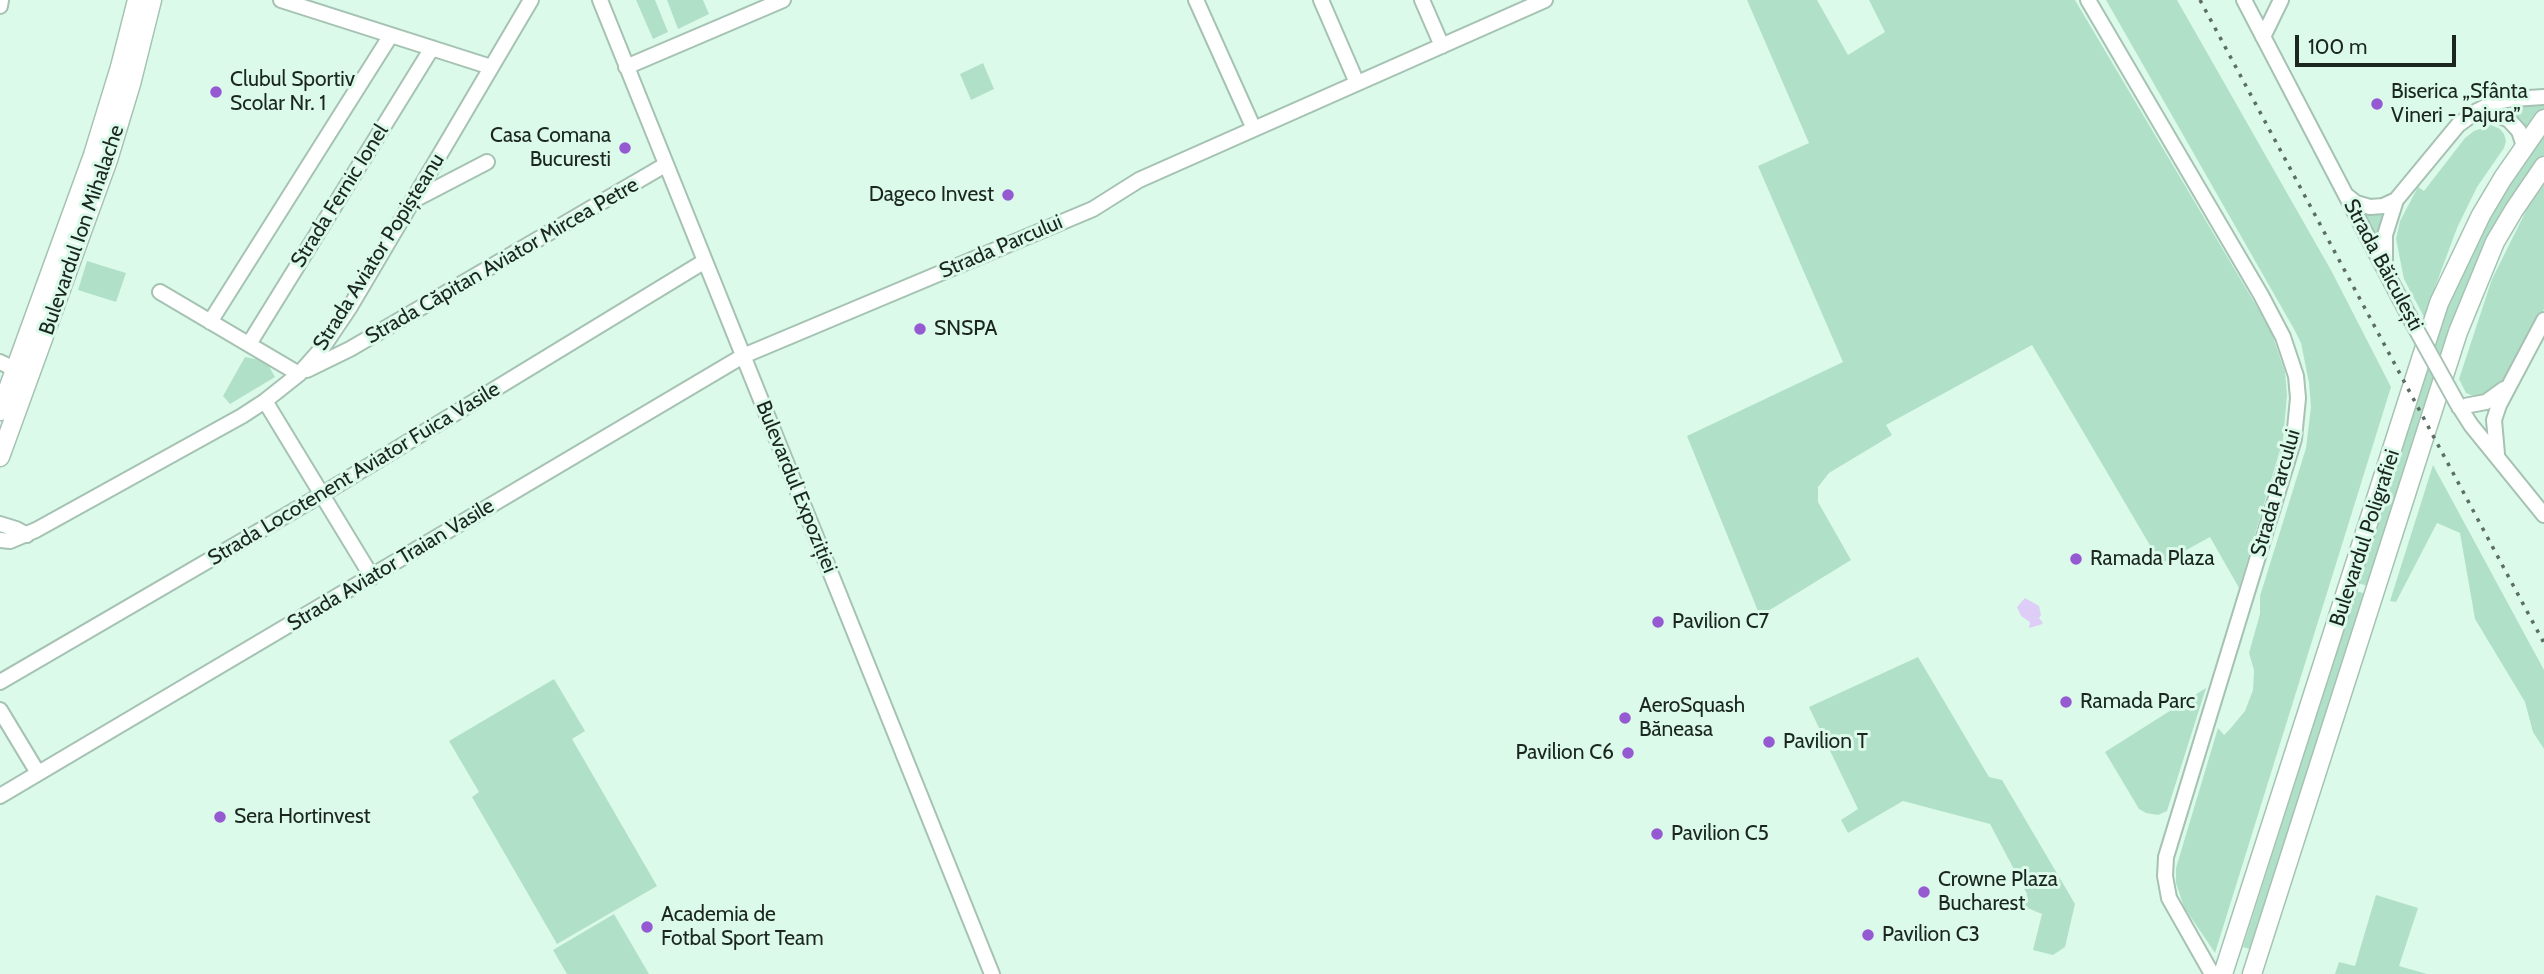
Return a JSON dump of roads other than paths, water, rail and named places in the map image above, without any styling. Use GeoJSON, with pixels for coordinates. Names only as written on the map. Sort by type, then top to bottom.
{"type":"FeatureCollection","features":[{"type":"Feature","properties":{"kind":"main road","name":"Bulevardul Ion Mihalache"},"geometry":{"type":"LineString","coordinates":[[0,411],[99,136],[137,0]]}},
{"type":"Feature","properties":{"kind":"main road","name":"Bulevardul Ion Mihalache"},"geometry":{"type":"LineString","coordinates":[[0,457],[15,369],[108,160],[152,0]]}},
{"type":"Feature","properties":{"kind":"main road","name":"Bulevardul Poligrafiei"},"geometry":{"type":"LineString","coordinates":[[2223,974],[2440,303],[2482,215],[2524,146],[2544,119]]}},
{"type":"Feature","properties":{"kind":"main road","name":"Bulevardul Poligrafiei"},"geometry":{"type":"LineString","coordinates":[[2252,974],[2458,331],[2495,242],[2544,166]]}},
{"type":"Feature","properties":{"kind":"street"},"geometry":{"type":"LineString","coordinates":[[0,6],[1,0]]}},
{"type":"Feature","properties":{"kind":"street"},"geometry":{"type":"LineString","coordinates":[[281,0],[491,67]]}},
{"type":"Feature","properties":{"kind":"street","name":"Strada Aviator Popișteanu"},"geometry":{"type":"LineString","coordinates":[[3,542],[27,535],[265,401],[299,374],[336,328],[531,0]]}},
{"type":"Feature","properties":{"kind":"street","name":"Bulevardul Expoziției"},"geometry":{"type":"LineString","coordinates":[[600,0],[992,974]]}},
{"type":"Feature","properties":{"kind":"street"},"geometry":{"type":"LineString","coordinates":[[626,67],[783,0]]}},
{"type":"Feature","properties":{"kind":"street"},"geometry":{"type":"LineString","coordinates":[[1196,0],[1254,129]]}},
{"type":"Feature","properties":{"kind":"street"},"geometry":{"type":"LineString","coordinates":[[1321,0],[1357,83]]}},
{"type":"Feature","properties":{"kind":"street"},"geometry":{"type":"LineString","coordinates":[[1422,0],[1442,46]]}},
{"type":"Feature","properties":{"kind":"street","name":"Strada Parcului"},"geometry":{"type":"LineString","coordinates":[[743,356],[1093,209],[1139,180],[1545,0]]}},
{"type":"Feature","properties":{"kind":"street","name":"Strada Parcului"},"geometry":{"type":"LineString","coordinates":[[2088,0],[2261,295],[2283,337],[2296,376],[2298,398],[2294,439],[2166,857],[2165,876],[2169,898],[2212,974]]}},
{"type":"Feature","properties":{"kind":"street","name":"Strada Băiculești"},"geometry":{"type":"LineString","coordinates":[[2244,0],[2458,405],[2544,515]]}},
{"type":"Feature","properties":{"kind":"street"},"geometry":{"type":"LineString","coordinates":[[2263,37],[2281,0]]}},
{"type":"Feature","properties":{"kind":"street"},"geometry":{"type":"LineString","coordinates":[[210,322],[391,35]]}},
{"type":"Feature","properties":{"kind":"street","name":"Strada Fernic Ionel"},"geometry":{"type":"LineString","coordinates":[[249,344],[432,48]]}},
{"type":"Feature","properties":{"kind":"street"},"geometry":{"type":"LineString","coordinates":[[2386,272],[2385,235],[2396,200],[2458,125],[2477,111],[2503,100],[2544,97]]}},
{"type":"Feature","properties":{"kind":"street"},"geometry":{"type":"LineString","coordinates":[[2477,111],[2496,114],[2509,120],[2519,131],[2524,146]]}},
{"type":"Feature","properties":{"kind":"street"},"geometry":{"type":"LineString","coordinates":[[412,201],[487,162]]}},
{"type":"Feature","properties":{"kind":"street","name":"Strada Căpitan Aviator Mircea Petre"},"geometry":{"type":"LineString","coordinates":[[299,374],[357,345],[665,164]]}},
{"type":"Feature","properties":{"kind":"street"},"geometry":{"type":"LineString","coordinates":[[2346,195],[2356,203],[2370,207],[2384,206],[2396,200]]}},
{"type":"Feature","properties":{"kind":"street","name":"Strada Locotenent Aviator Fuica Vasile"},"geometry":{"type":"LineString","coordinates":[[0,682],[321,495],[705,261]]}},
{"type":"Feature","properties":{"kind":"street"},"geometry":{"type":"LineString","coordinates":[[160,292],[299,374]]}},
{"type":"Feature","properties":{"kind":"street"},"geometry":{"type":"LineString","coordinates":[[2497,454],[2494,420],[2499,405],[2544,320]]}},
{"type":"Feature","properties":{"kind":"street","name":"Strada Aviator Traian Vasile"},"geometry":{"type":"LineString","coordinates":[[0,796],[743,356]]}},
{"type":"Feature","properties":{"kind":"street"},"geometry":{"type":"LineString","coordinates":[[2458,405],[2486,402],[2511,384]]}},
{"type":"Feature","properties":{"kind":"street"},"geometry":{"type":"LineString","coordinates":[[265,401],[372,577]]}},
{"type":"Feature","properties":{"kind":"street"},"geometry":{"type":"LineString","coordinates":[[0,524],[27,535]]}},
{"type":"Feature","properties":{"kind":"street"},"geometry":{"type":"LineString","coordinates":[[0,710],[37,774]]}},
{"type":"Feature","properties":{"kind":"railway"},"geometry":{"type":"LineString","coordinates":[[2200,0],[2544,643]]}},
{"type":"Feature","properties":{"kind":"place","name":"Clubul Sportiv Scolar Nr. 1"},"geometry":{"type":"Point","coordinates":[216,92]}},
{"type":"Feature","properties":{"kind":"place","name":"Biserica „Sfânta Vineri - Pajura”"},"geometry":{"type":"Point","coordinates":[2377,104]}},
{"type":"Feature","properties":{"kind":"place","name":"Casa Comana Bucuresti"},"geometry":{"type":"Point","coordinates":[625,148]}},
{"type":"Feature","properties":{"kind":"place","name":"Dageco Invest"},"geometry":{"type":"Point","coordinates":[1008,195]}},
{"type":"Feature","properties":{"kind":"place","name":"SNSPA"},"geometry":{"type":"Point","coordinates":[920,329]}},
{"type":"Feature","properties":{"kind":"place","name":"Ramada Plaza"},"geometry":{"type":"Point","coordinates":[2076,559]}},
{"type":"Feature","properties":{"kind":"place","name":"Pavilion C7"},"geometry":{"type":"Point","coordinates":[1658,622]}},
{"type":"Feature","properties":{"kind":"place","name":"Ramada Parc"},"geometry":{"type":"Point","coordinates":[2066,702]}},
{"type":"Feature","properties":{"kind":"place","name":"AeroSquash Băneasa"},"geometry":{"type":"Point","coordinates":[1625,718]}},
{"type":"Feature","properties":{"kind":"place","name":"Pavilion T"},"geometry":{"type":"Point","coordinates":[1769,742]}},
{"type":"Feature","properties":{"kind":"place","name":"Pavilion C6"},"geometry":{"type":"Point","coordinates":[1628,753]}},
{"type":"Feature","properties":{"kind":"place","name":"Sera Hortinvest"},"geometry":{"type":"Point","coordinates":[220,817]}},
{"type":"Feature","properties":{"kind":"place","name":"Pavilion C5"},"geometry":{"type":"Point","coordinates":[1657,834]}},
{"type":"Feature","properties":{"kind":"place","name":"Crowne Plaza Bucharest"},"geometry":{"type":"Point","coordinates":[1924,892]}},
{"type":"Feature","properties":{"kind":"place","name":"Academia de Fotbal Sport Team"},"geometry":{"type":"Point","coordinates":[647,927]}},
{"type":"Feature","properties":{"kind":"place","name":"Pavilion C3"},"geometry":{"type":"Point","coordinates":[1868,935]}}]}
